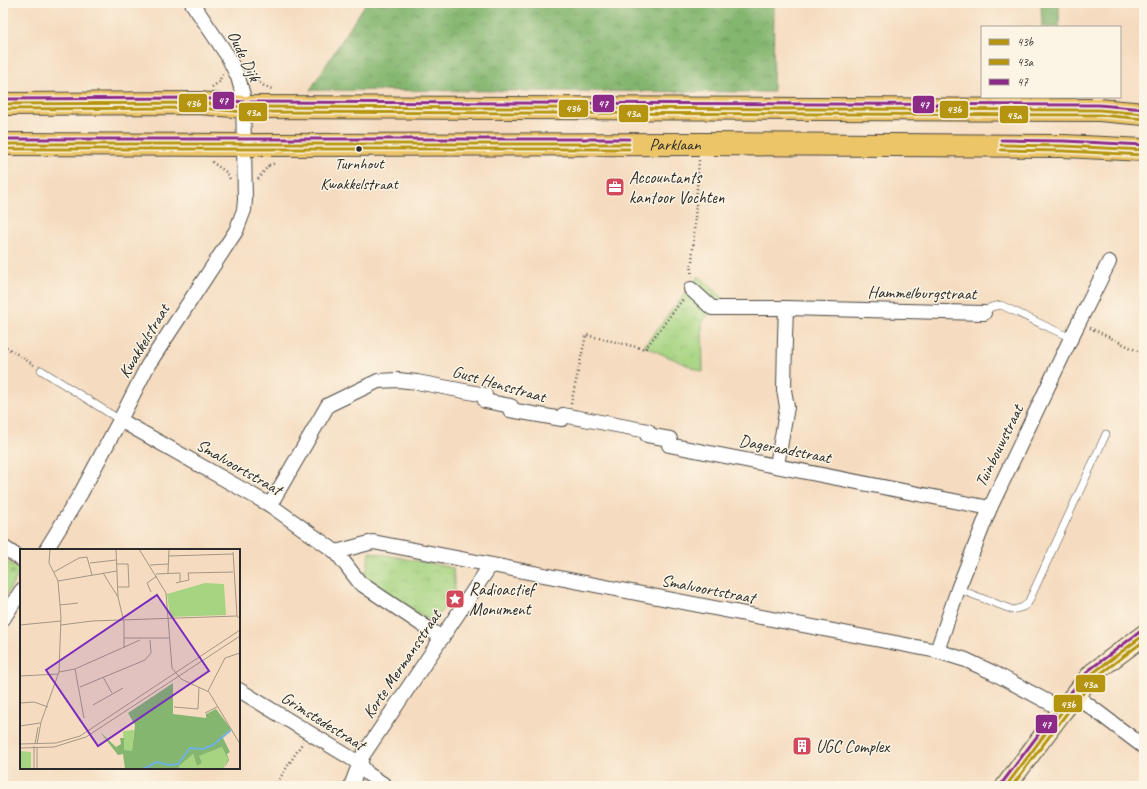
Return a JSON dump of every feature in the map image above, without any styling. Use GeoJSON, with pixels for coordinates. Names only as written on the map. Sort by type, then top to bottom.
{"type":"FeatureCollection","features":[{"type":"Feature","properties":{"kind":"main road","name":"Parklaan"},"geometry":{"type":"LineString","coordinates":[[3,104],[205,97],[244,107],[1104,103],[1144,114]]}},
{"type":"Feature","properties":{"kind":"main road","name":"Parklaan"},"geometry":{"type":"LineString","coordinates":[[3,144],[204,152],[245,145],[700,144],[1140,147]]}},
{"type":"Feature","properties":{"kind":"street","name":"Oude Dijk"},"geometry":{"type":"LineString","coordinates":[[192,3],[223,49],[240,83],[244,107],[245,145]]}},
{"type":"Feature","properties":{"kind":"street","name":"Kwakkelstraat"},"geometry":{"type":"LineString","coordinates":[[47,549],[81,493],[148,365],[236,230],[244,210],[245,145]]}},
{"type":"Feature","properties":{"kind":"street","name":"Tuinbouwstraat"},"geometry":{"type":"LineString","coordinates":[[937,651],[958,589],[990,508],[1078,323],[1109,262]]}},
{"type":"Feature","properties":{"kind":"street","name":"Hammelburgstraat"},"geometry":{"type":"LineString","coordinates":[[691,289],[712,308],[786,308],[984,313]]}},
{"type":"Feature","properties":{"kind":"street"},"geometry":{"type":"LineString","coordinates":[[776,466],[787,406],[784,390],[786,308]]}},
{"type":"Feature","properties":{"kind":"street","name":"Gust Hensstraat"},"geometry":{"type":"LineString","coordinates":[[270,505],[328,405],[378,381],[398,380],[417,382],[485,395],[485,401],[511,406],[510,410],[562,419],[563,415],[585,419]]}},
{"type":"Feature","properties":{"kind":"street","name":"Dageraadstraat"},"geometry":{"type":"LineString","coordinates":[[585,419],[648,431],[647,435],[670,439],[669,445],[990,508]]}},
{"type":"Feature","properties":{"kind":"street","name":"Smalvoortstraat"},"geometry":{"type":"LineString","coordinates":[[120,420],[270,505],[336,552],[360,583],[442,638]]}},
{"type":"Feature","properties":{"kind":"street","name":"Smalvoortstraat"},"geometry":{"type":"LineString","coordinates":[[336,552],[373,542],[490,566],[937,651],[966,660],[1069,703],[1144,747]]}},
{"type":"Feature","properties":{"kind":"street"},"geometry":{"type":"LineString","coordinates":[[3,547],[20,558]]}},
{"type":"Feature","properties":{"kind":"street","name":"Korte Mermansstraat"},"geometry":{"type":"LineString","coordinates":[[351,786],[363,755],[490,566]]}},
{"type":"Feature","properties":{"kind":"street"},"geometry":{"type":"LineString","coordinates":[[3,619],[20,593]]}},
{"type":"Feature","properties":{"kind":"street"},"geometry":{"type":"LineString","coordinates":[[1006,786],[1092,673],[1144,635]]}},
{"type":"Feature","properties":{"kind":"street","name":"Grimstedestraat"},"geometry":{"type":"LineString","coordinates":[[240,691],[359,763],[368,774],[386,786]]}},
{"type":"Feature","properties":{"kind":"lane","name":"Hammelburgstraat"},"geometry":{"type":"LineString","coordinates":[[984,313],[991,307],[1001,305],[1071,338]]}},
{"type":"Feature","properties":{"kind":"lane"},"geometry":{"type":"LineString","coordinates":[[41,370],[120,420]]}},
{"type":"Feature","properties":{"kind":"lane"},"geometry":{"type":"LineString","coordinates":[[958,589],[1013,610],[1023,608],[1028,602],[1106,434]]}},
{"type":"Feature","properties":{"kind":"path"},"geometry":{"type":"LineString","coordinates":[[205,97],[220,78],[222,72],[223,49]]}},
{"type":"Feature","properties":{"kind":"path"},"geometry":{"type":"LineString","coordinates":[[569,416],[586,335],[645,349],[691,289],[700,144]]}},
{"type":"Feature","properties":{"kind":"path"},"geometry":{"type":"LineString","coordinates":[[204,152],[223,169],[232,183]]}},
{"type":"Feature","properties":{"kind":"path"},"geometry":{"type":"LineString","coordinates":[[269,166],[277,163]]}},
{"type":"Feature","properties":{"kind":"path"},"geometry":{"type":"LineString","coordinates":[[1078,323],[1144,354]]}},
{"type":"Feature","properties":{"kind":"path"},"geometry":{"type":"LineString","coordinates":[[3,345],[41,370]]}},
{"type":"Feature","properties":{"kind":"path"},"geometry":{"type":"LineString","coordinates":[[275,786],[309,733]]}},
{"type":"Feature","properties":{"kind":"green space"},"geometry":{"type":"Polygon","coordinates":[[[366,3],[774,3],[773,92],[310,90],[366,3]]]}},
{"type":"Feature","properties":{"kind":"green space"},"geometry":{"type":"Polygon","coordinates":[[[1041,3],[1059,3],[1059,26],[1042,26],[1041,3]]]}},
{"type":"Feature","properties":{"kind":"green space"},"geometry":{"type":"Polygon","coordinates":[[[699,276],[724,299],[702,321],[703,372],[644,346],[699,276]]]}},
{"type":"Feature","properties":{"kind":"green space"},"geometry":{"type":"Polygon","coordinates":[[[370,552],[453,568],[455,592],[433,623],[365,577],[370,552]]]}},
{"type":"Feature","properties":{"kind":"green space"},"geometry":{"type":"Polygon","coordinates":[[[3,559],[20,569],[20,572],[3,601],[3,559]]]}},
{"type":"Feature","properties":{"kind":"transit line","name":"47"},"geometry":{"type":"LineString","coordinates":[[3,99],[199,98],[244,102],[1099,105],[1144,109]]}},
{"type":"Feature","properties":{"kind":"transit line","name":"43b"},"geometry":{"type":"LineString","coordinates":[[3,104],[199,103],[244,107],[1099,110],[1144,114]]}},
{"type":"Feature","properties":{"kind":"transit line","name":"43a"},"geometry":{"type":"LineString","coordinates":[[3,109],[199,108],[244,112],[1099,115],[1144,119]]}},
{"type":"Feature","properties":{"kind":"transit line","name":"47"},"geometry":{"type":"LineString","coordinates":[[3,139],[629,139]]}},
{"type":"Feature","properties":{"kind":"transit line","name":"47"},"geometry":{"type":"LineString","coordinates":[[1001,140],[1064,141],[1144,145]]}},
{"type":"Feature","properties":{"kind":"transit line","name":"43b"},"geometry":{"type":"LineString","coordinates":[[3,144],[629,144]]}},
{"type":"Feature","properties":{"kind":"transit line","name":"43b"},"geometry":{"type":"LineString","coordinates":[[1001,145],[1064,146],[1144,150]]}},
{"type":"Feature","properties":{"kind":"transit line","name":"43a"},"geometry":{"type":"LineString","coordinates":[[3,149],[629,149]]}},
{"type":"Feature","properties":{"kind":"transit line","name":"43a"},"geometry":{"type":"LineString","coordinates":[[1001,150],[1064,151],[1144,155]]}},
{"type":"Feature","properties":{"kind":"transit line","name":"47"},"geometry":{"type":"LineString","coordinates":[[1002,783],[1089,670],[1141,631]]}},
{"type":"Feature","properties":{"kind":"transit line","name":"43b"},"geometry":{"type":"LineString","coordinates":[[1006,786],[1093,673],[1144,635]]}},
{"type":"Feature","properties":{"kind":"transit line","name":"43a"},"geometry":{"type":"LineString","coordinates":[[1012,786],[1096,677],[1144,641]]}},
{"type":"Feature","properties":{"kind":"place","name":"Turnhout Kwakkelstraat"},"geometry":{"type":"Point","coordinates":[359,149]}},
{"type":"Feature","properties":{"kind":"place","name":"Accountants kantoor Vochten"},"geometry":{"type":"Point","coordinates":[615,187]}},
{"type":"Feature","properties":{"kind":"place","name":"Radioactief Monument"},"geometry":{"type":"Point","coordinates":[455,599]}},
{"type":"Feature","properties":{"kind":"place","name":"UGC Complex"},"geometry":{"type":"Point","coordinates":[802,746]}}]}
